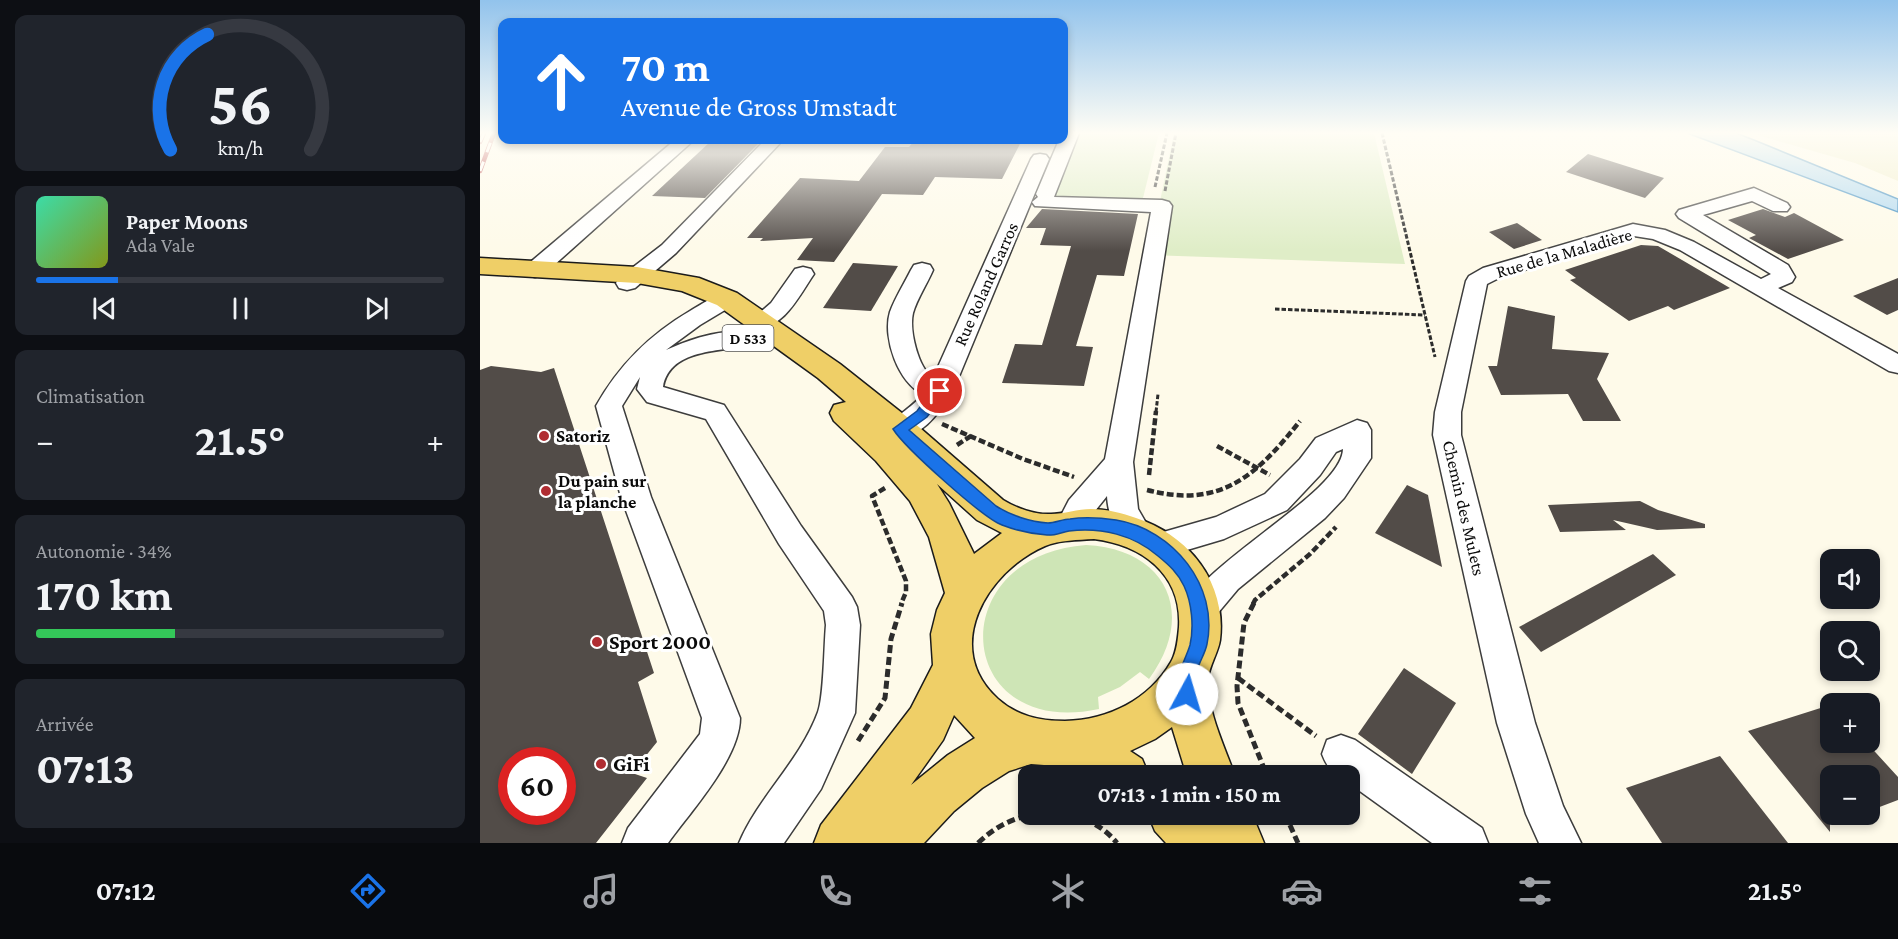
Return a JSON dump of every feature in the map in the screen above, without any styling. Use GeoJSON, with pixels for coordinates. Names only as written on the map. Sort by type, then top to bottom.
{"type":"FeatureCollection","features":[{"type":"Feature","properties":{"kind":"main road","name":"D 533"},"geometry":{"type":"LineString","coordinates":[[480,266],[632,279],[684,300],[717,304],[755,330],[829,371],[911,422],[946,473],[990,510],[1006,520],[1060,527]]}},
{"type":"Feature","properties":{"kind":"main road","name":"D 533"},"geometry":{"type":"LineString","coordinates":[[755,330],[883,445],[908,474],[949,534],[959,562],[965,592]]}},
{"type":"Feature","properties":{"kind":"main road"},"geometry":{"type":"LineString","coordinates":[[1117,526],[1149,539],[1179,563],[1188,578],[1200,610],[1199,644],[1186,678],[1167,702],[1141,722],[1111,737],[1077,744],[1053,745],[1030,741],[1002,730],[980,714],[963,693],[953,669],[950,642],[953,625],[965,592],[981,570],[1000,553],[1023,539],[1060,527],[1117,526]]}},
{"type":"Feature","properties":{"kind":"main road"},"geometry":{"type":"LineString","coordinates":[[839,843],[927,724],[953,669]]}},
{"type":"Feature","properties":{"kind":"main road"},"geometry":{"type":"LineString","coordinates":[[1186,678],[1189,711],[1207,765]]}},
{"type":"Feature","properties":{"kind":"main road"},"geometry":{"type":"LineString","coordinates":[[892,843],[923,808],[968,770],[990,756],[1030,741]]}},
{"type":"Feature","properties":{"kind":"main road"},"geometry":{"type":"LineString","coordinates":[[1077,744],[1108,765]]}},
{"type":"Feature","properties":{"kind":"main road"},"geometry":{"type":"LineString","coordinates":[[1183,825],[1195,843]]}},
{"type":"Feature","properties":{"kind":"main road"},"geometry":{"type":"LineString","coordinates":[[1232,825],[1239,843]]}},
{"type":"Feature","properties":{"kind":"street"},"geometry":{"type":"LineString","coordinates":[[543,270],[650,172]]}},
{"type":"Feature","properties":{"kind":"street"},"geometry":{"type":"LineString","coordinates":[[632,279],[669,249],[743,172]]}},
{"type":"Feature","properties":{"kind":"street","name":"Rue Roland Garros"},"geometry":{"type":"LineString","coordinates":[[911,422],[940,391],[1034,172]]}},
{"type":"Feature","properties":{"kind":"street"},"geometry":{"type":"LineString","coordinates":[[1010,231],[1042,202],[1054,172]]}},
{"type":"Feature","properties":{"kind":"street"},"geometry":{"type":"LineString","coordinates":[[1761,287],[1784,277],[1780,270],[1686,214],[1754,194],[1780,207]]}},
{"type":"Feature","properties":{"kind":"street"},"geometry":{"type":"LineString","coordinates":[[1042,202],[1157,206],[1149,275],[1119,462],[1123,508],[1129,525],[1149,539],[1224,527],[1276,502],[1310,467],[1326,446],[1357,430],[1357,458],[1334,490],[1314,510],[1227,579],[1200,610]]}},
{"type":"Feature","properties":{"kind":"street","name":"Rue de la Maladière"},"geometry":{"type":"LineString","coordinates":[[1448,412],[1476,280],[1491,273],[1633,230],[1658,234],[1687,246],[1898,365]]}},
{"type":"Feature","properties":{"kind":"street"},"geometry":{"type":"LineString","coordinates":[[922,270],[901,314],[902,341],[907,360],[921,383],[940,391]]}},
{"type":"Feature","properties":{"kind":"street"},"geometry":{"type":"LineString","coordinates":[[760,843],[807,775],[837,713],[843,625],[840,607],[790,535],[715,412],[656,396],[650,389],[649,380],[654,372],[685,351],[755,330],[779,308],[803,274]]}},
{"type":"Feature","properties":{"kind":"street"},"geometry":{"type":"LineString","coordinates":[[643,843],[715,746],[721,729],[721,718],[636,497],[609,406],[618,384],[631,368],[683,325],[717,304]]}},
{"type":"Feature","properties":{"kind":"street","name":"Chemin des Mulets"},"geometry":{"type":"LineString","coordinates":[[1448,412],[1447,435],[1516,723],[1546,814],[1560,843]]}},
{"type":"Feature","properties":{"kind":"street"},"geometry":{"type":"LineString","coordinates":[[1060,527],[1119,462]]}},
{"type":"Feature","properties":{"kind":"street"},"geometry":{"type":"LineString","coordinates":[[1341,754],[1467,843]]}},
{"type":"Feature","properties":{"kind":"path"},"geometry":{"type":"LineString","coordinates":[[1157,206],[1162,172]]}},
{"type":"Feature","properties":{"kind":"path"},"geometry":{"type":"LineString","coordinates":[[1157,206],[1166,172]]}},
{"type":"Feature","properties":{"kind":"path"},"geometry":{"type":"LineString","coordinates":[[1391,172],[1435,358]]}},
{"type":"Feature","properties":{"kind":"path"},"geometry":{"type":"LineString","coordinates":[[1275,309],[1425,315]]}},
{"type":"Feature","properties":{"kind":"path"},"geometry":{"type":"LineString","coordinates":[[1149,491],[1148,479],[1159,388]]}},
{"type":"Feature","properties":{"kind":"path"},"geometry":{"type":"LineString","coordinates":[[1143,489],[1185,499],[1199,498],[1228,487],[1258,467],[1280,446],[1299,421]]}},
{"type":"Feature","properties":{"kind":"path"},"geometry":{"type":"LineString","coordinates":[[911,422],[1077,478]]}},
{"type":"Feature","properties":{"kind":"path"},"geometry":{"type":"LineString","coordinates":[[1217,446],[1258,467]]}},
{"type":"Feature","properties":{"kind":"path"},"geometry":{"type":"LineString","coordinates":[[878,710],[885,698],[895,622],[906,592],[906,581],[872,496],[893,483]]}},
{"type":"Feature","properties":{"kind":"path"},"geometry":{"type":"LineString","coordinates":[[1263,765],[1238,703],[1238,678],[1244,623],[1255,600],[1310,554],[1339,522]]}},
{"type":"Feature","properties":{"kind":"path"},"geometry":{"type":"LineString","coordinates":[[1238,678],[1341,754]]}},
{"type":"Feature","properties":{"kind":"path"},"geometry":{"type":"LineString","coordinates":[[978,843],[1005,822],[1018,817]]}},
{"type":"Feature","properties":{"kind":"path"},"geometry":{"type":"LineString","coordinates":[[1100,825],[1117,843]]}},
{"type":"Feature","properties":{"kind":"path"},"geometry":{"type":"LineString","coordinates":[[1290,825],[1299,843]]}},
{"type":"Feature","properties":{"kind":"shaded area"},"geometry":{"type":"Polygon","coordinates":[[[1877,172],[1898,172],[1898,181],[1877,172]]]}},
{"type":"Feature","properties":{"kind":"green space"},"geometry":{"type":"Polygon","coordinates":[[[1058,172],[1149,172],[1142,202],[1047,199],[1058,172]]]}},
{"type":"Feature","properties":{"kind":"green space"},"geometry":{"type":"Polygon","coordinates":[[[1166,172],[1383,172],[1405,264],[1149,255],[1166,172]]]}},
{"type":"Feature","properties":{"kind":"green space"},"geometry":{"type":"Polygon","coordinates":[[[1086,545],[1114,549],[1137,558],[1154,572],[1166,589],[1172,609],[1171,631],[1163,655],[1149,679],[1140,672],[1120,687],[1098,697],[1099,709],[1051,711],[1015,698],[993,674],[983,643],[988,610],[1006,580],[1039,556],[1086,545]]]}},
{"type":"Feature","properties":{"kind":"water"},"geometry":{"type":"Polygon","coordinates":[[[1792,172],[1833,172],[1898,199],[1898,212],[1792,172]]]}},
{"type":"Feature","properties":{"kind":"building"},"geometry":{"type":"Polygon","coordinates":[[[677,172],[730,172],[705,198],[652,196],[677,172]]]}},
{"type":"Feature","properties":{"kind":"building"},"geometry":{"type":"Polygon","coordinates":[[[866,172],[1005,172],[1002,179],[935,177],[923,195],[882,194],[834,262],[797,260],[813,238],[760,241],[763,238],[747,238],[800,178],[859,181],[866,172]]]}},
{"type":"Feature","properties":{"kind":"building"},"geometry":{"type":"Polygon","coordinates":[[[1567,172],[1646,172],[1664,178],[1645,198],[1567,172]]]}},
{"type":"Feature","properties":{"kind":"building"},"geometry":{"type":"Polygon","coordinates":[[[1042,209],[1138,214],[1124,276],[1097,275],[1076,346],[1093,347],[1084,386],[1002,383],[1015,344],[1042,345],[1071,246],[1040,245],[1046,228],[1026,228],[1042,209]]]}},
{"type":"Feature","properties":{"kind":"building"},"geometry":{"type":"Polygon","coordinates":[[[1763,209],[1785,217],[1794,213],[1844,240],[1788,259],[1749,238],[1756,235],[1728,220],[1763,209]]]}},
{"type":"Feature","properties":{"kind":"building"},"geometry":{"type":"Polygon","coordinates":[[[1517,223],[1542,240],[1514,249],[1489,232],[1517,223]]]}},
{"type":"Feature","properties":{"kind":"building"},"geometry":{"type":"Polygon","coordinates":[[[1641,245],[1658,246],[1730,288],[1674,310],[1668,306],[1629,321],[1570,280],[1576,278],[1565,270],[1641,245]]]}},
{"type":"Feature","properties":{"kind":"building"},"geometry":{"type":"Polygon","coordinates":[[[853,263],[898,266],[871,311],[823,308],[853,263]]]}},
{"type":"Feature","properties":{"kind":"building"},"geometry":{"type":"Polygon","coordinates":[[[1898,278],[1898,310],[1887,315],[1853,296],[1898,278]]]}},
{"type":"Feature","properties":{"kind":"building"},"geometry":{"type":"Polygon","coordinates":[[[1508,306],[1555,316],[1552,349],[1609,353],[1597,379],[1621,421],[1583,421],[1568,394],[1501,395],[1488,366],[1497,366],[1508,306]]]}},
{"type":"Feature","properties":{"kind":"building"},"geometry":{"type":"Polygon","coordinates":[[[491,366],[541,372],[554,368],[654,673],[638,682],[657,742],[632,773],[647,778],[596,843],[480,843],[480,370],[491,366]]]}},
{"type":"Feature","properties":{"kind":"building"},"geometry":{"type":"Polygon","coordinates":[[[1407,485],[1428,495],[1442,567],[1375,533],[1407,485]]]}},
{"type":"Feature","properties":{"kind":"building"},"geometry":{"type":"Polygon","coordinates":[[[1640,501],[1658,510],[1705,524],[1705,528],[1657,530],[1613,520],[1626,530],[1560,532],[1548,505],[1640,501]]]}},
{"type":"Feature","properties":{"kind":"building"},"geometry":{"type":"Polygon","coordinates":[[[1653,554],[1676,575],[1541,652],[1519,627],[1653,554]]]}},
{"type":"Feature","properties":{"kind":"building"},"geometry":{"type":"Polygon","coordinates":[[[1404,668],[1456,703],[1412,774],[1358,734],[1404,668]]]}},
{"type":"Feature","properties":{"kind":"building"},"geometry":{"type":"Polygon","coordinates":[[[1820,708],[1820,753],[1876,753],[1898,777],[1898,800],[1880,807],[1880,765],[1820,765],[1820,820],[1748,731],[1820,708]]]}},
{"type":"Feature","properties":{"kind":"building"},"geometry":{"type":"Polygon","coordinates":[[[1720,756],[1788,843],[1662,843],[1626,788],[1720,756]]]}},
{"type":"Feature","properties":{"kind":"place","name":"Satoriz"},"geometry":{"type":"Point","coordinates":[544,436]}},
{"type":"Feature","properties":{"kind":"place","name":"Du pain sur la planche"},"geometry":{"type":"Point","coordinates":[546,491]}},
{"type":"Feature","properties":{"kind":"place","name":"Sport 2000"},"geometry":{"type":"Point","coordinates":[597,642]}},
{"type":"Feature","properties":{"kind":"place","name":"GiFi"},"geometry":{"type":"Point","coordinates":[601,764]}},
{"type":"Feature","properties":{"kind":"route"},"geometry":{"type":"LineString","coordinates":[[940,391],[922,414],[900,429],[946,473],[990,510],[1006,520],[1024,526],[1048,529],[1094,524],[1117,526],[1160,545],[1179,563],[1192,585],[1200,610],[1199,644],[1186,678],[1187,694]]}}]}
